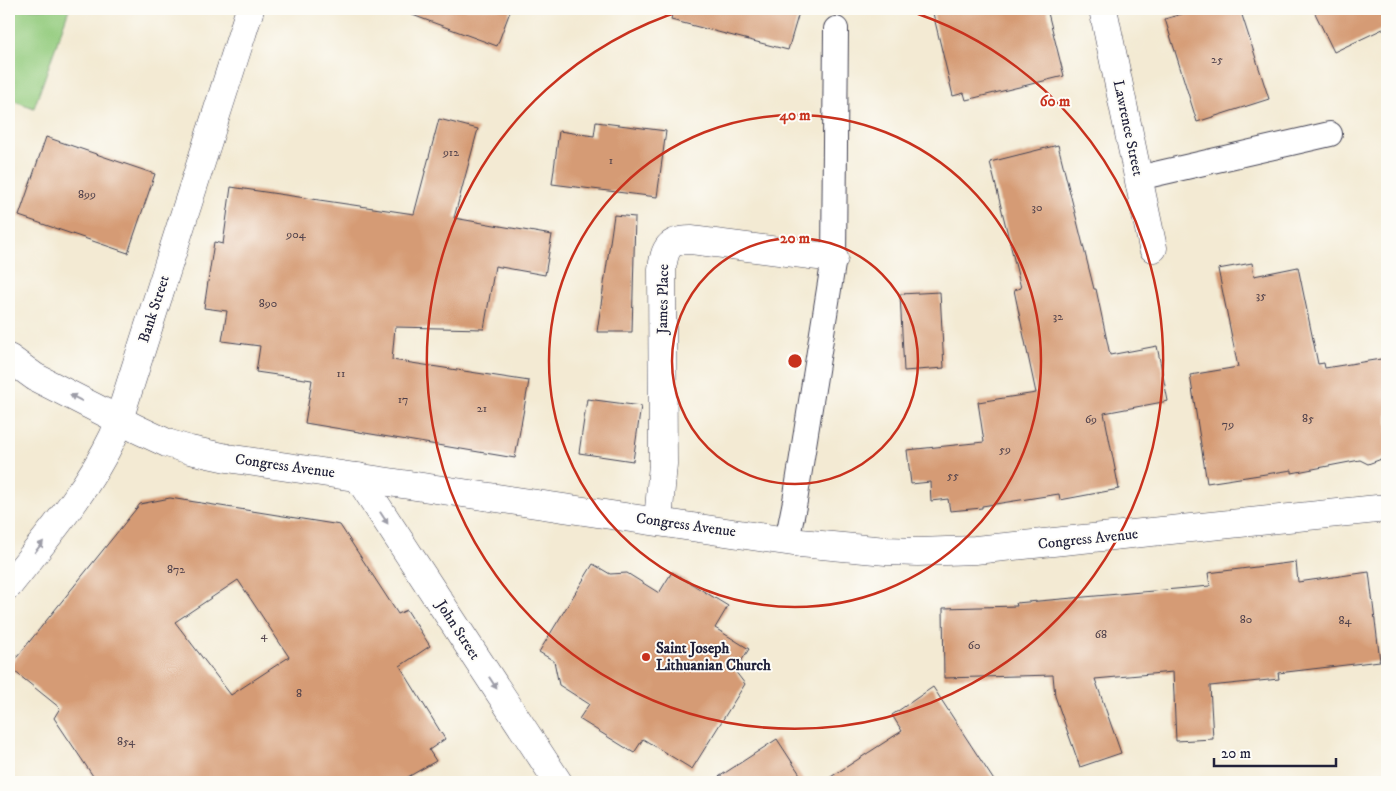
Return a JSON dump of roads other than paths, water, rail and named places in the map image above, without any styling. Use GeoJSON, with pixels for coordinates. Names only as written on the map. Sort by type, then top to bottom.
{"type":"FeatureCollection","features":[{"type":"Feature","properties":{"kind":"street","name":"Bank Street"},"geometry":{"type":"LineString","coordinates":[[9,585],[88,482],[104,457],[119,421],[250,9]]}},
{"type":"Feature","properties":{"kind":"street","name":"Lawrence Street"},"geometry":{"type":"LineString","coordinates":[[1103,9],[1153,248]]}},
{"type":"Feature","properties":{"kind":"street","name":"James Place"},"geometry":{"type":"LineString","coordinates":[[658,521],[664,464],[662,269],[663,256],[668,247],[676,241],[691,240],[834,258]]}},
{"type":"Feature","properties":{"kind":"street","name":"Congress Avenue"},"geometry":{"type":"LineString","coordinates":[[9,358],[35,377],[119,421],[167,443],[190,450],[227,458],[787,541],[886,551],[975,550],[1387,508]]}},
{"type":"Feature","properties":{"kind":"street","name":"John Street"},"geometry":{"type":"LineString","coordinates":[[358,477],[558,782]]}},
{"type":"Feature","properties":{"kind":"lane"},"geometry":{"type":"LineString","coordinates":[[787,541],[834,258],[836,29]]}},
{"type":"Feature","properties":{"kind":"lane"},"geometry":{"type":"LineString","coordinates":[[1138,178],[1330,134]]}},
{"type":"Feature","properties":{"kind":"place","name":"Saint Joseph Lithuanian Church"},"geometry":{"type":"Point","coordinates":[646,657]}}]}
